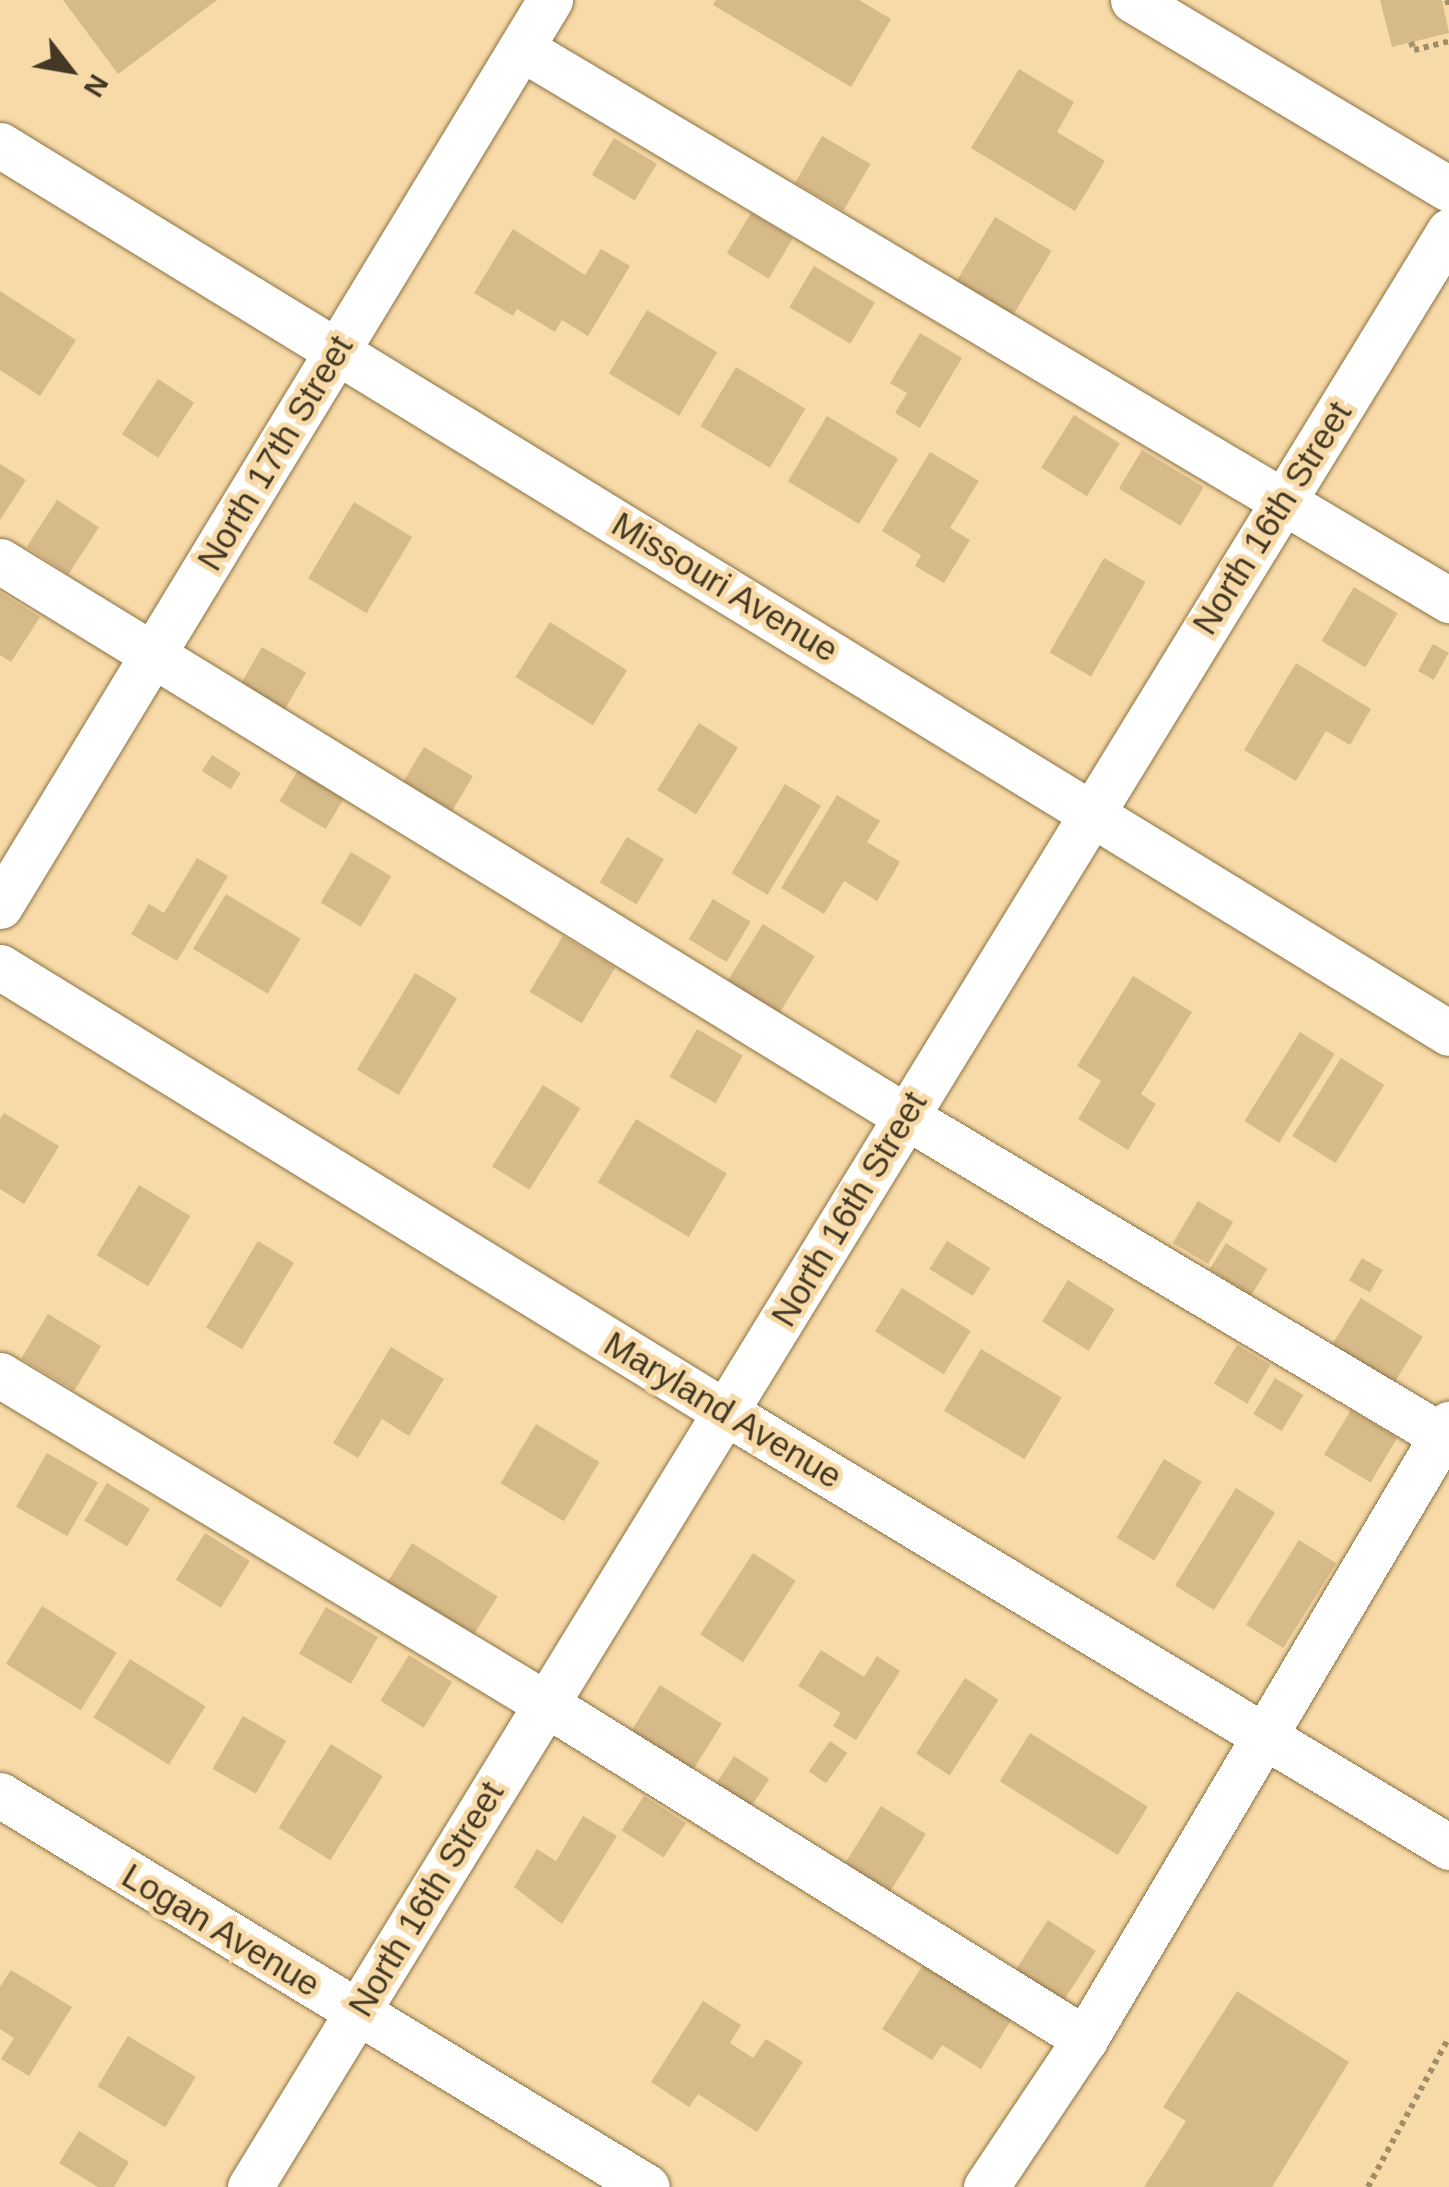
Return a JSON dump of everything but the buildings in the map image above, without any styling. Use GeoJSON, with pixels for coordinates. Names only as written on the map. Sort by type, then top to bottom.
{"type":"FeatureCollection","features":[{"type":"Feature","properties":{"kind":"street","name":"North 17th Street"},"geometry":{"type":"LineString","coordinates":[[0,906],[550,0]]}},
{"type":"Feature","properties":{"kind":"street"},"geometry":{"type":"LineString","coordinates":[[1133,0],[1449,189]]}},
{"type":"Feature","properties":{"kind":"street"},"geometry":{"type":"LineString","coordinates":[[521,48],[1449,600]]}},
{"type":"Feature","properties":{"kind":"street","name":"Missouri Avenue"},"geometry":{"type":"LineString","coordinates":[[0,145],[1449,1032]]}},
{"type":"Feature","properties":{"kind":"street","name":"North 16th Street"},"geometry":{"type":"LineString","coordinates":[[250,2187],[1449,231]]}},
{"type":"Feature","properties":{"kind":"street"},"geometry":{"type":"LineString","coordinates":[[0,561],[906,1116],[1445,1430],[1085,2039],[986,2187]]}},
{"type":"Feature","properties":{"kind":"street","name":"Maryland Avenue"},"geometry":{"type":"LineString","coordinates":[[0,967],[725,1412],[1449,1847]]}},
{"type":"Feature","properties":{"kind":"street"},"geometry":{"type":"LineString","coordinates":[[0,1375],[546,1704],[1085,2039]]}},
{"type":"Feature","properties":{"kind":"street","name":"Logan Avenue"},"geometry":{"type":"LineString","coordinates":[[0,1795],[648,2187]]}},
{"type":"Feature","properties":{"kind":"path"},"geometry":{"type":"LineString","coordinates":[[1411,42],[1414,50],[1449,41]]}},
{"type":"Feature","properties":{"kind":"path"},"geometry":{"type":"LineString","coordinates":[[1368,2187],[1449,2037]]}}]}
